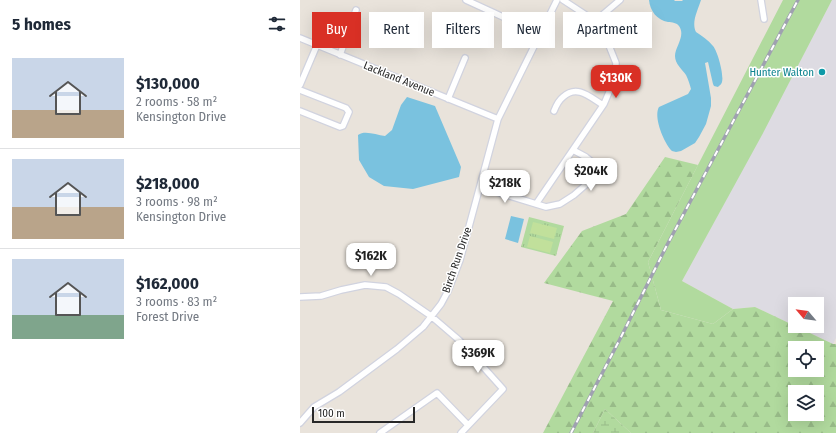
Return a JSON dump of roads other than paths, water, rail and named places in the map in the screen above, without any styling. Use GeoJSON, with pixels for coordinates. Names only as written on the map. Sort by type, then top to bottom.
{"type":"FeatureCollection","features":[{"type":"Feature","properties":{"kind":"street"},"geometry":{"type":"LineString","coordinates":[[468,0],[502,16]]}},
{"type":"Feature","properties":{"kind":"street","name":"Birch Run Drive"},"geometry":{"type":"LineString","coordinates":[[551,12],[557,0]]}},
{"type":"Feature","properties":{"kind":"street"},"geometry":{"type":"LineString","coordinates":[[563,0],[582,12]]}},
{"type":"Feature","properties":{"kind":"street"},"geometry":{"type":"LineString","coordinates":[[606,12],[620,0]]}},
{"type":"Feature","properties":{"kind":"street"},"geometry":{"type":"LineString","coordinates":[[761,0],[764,19]]}},
{"type":"Feature","properties":{"kind":"street"},"geometry":{"type":"LineString","coordinates":[[340,55],[356,10]]}},
{"type":"Feature","properties":{"kind":"street","name":"Lackland Avenue"},"geometry":{"type":"LineString","coordinates":[[300,38],[312,43]]}},
{"type":"Feature","properties":{"kind":"street"},"geometry":{"type":"LineString","coordinates":[[300,85],[316,48]]}},
{"type":"Feature","properties":{"kind":"street","name":"Lackland Avenue"},"geometry":{"type":"LineString","coordinates":[[324,48],[498,119]]}},
{"type":"Feature","properties":{"kind":"street","name":"Birch Run Drive"},"geometry":{"type":"LineString","coordinates":[[300,423],[314,407],[339,392],[397,349],[423,327],[441,304],[448,291],[460,260],[498,119],[533,48]]}},
{"type":"Feature","properties":{"kind":"street"},"geometry":{"type":"LineString","coordinates":[[536,204],[603,105],[615,78],[616,63],[610,48]]}},
{"type":"Feature","properties":{"kind":"street"},"geometry":{"type":"LineString","coordinates":[[448,99],[465,58]]}},
{"type":"Feature","properties":{"kind":"street"},"geometry":{"type":"LineString","coordinates":[[300,90],[346,108],[349,112],[343,126],[340,127],[300,111]]}},
{"type":"Feature","properties":{"kind":"street"},"geometry":{"type":"LineString","coordinates":[[554,110],[562,98],[576,90],[603,105]]}},
{"type":"Feature","properties":{"kind":"street"},"geometry":{"type":"LineString","coordinates":[[480,187],[546,207],[560,204],[574,195],[590,181],[593,169],[592,162],[573,150]]}},
{"type":"Feature","properties":{"kind":"street"},"geometry":{"type":"LineString","coordinates":[[300,297],[321,296],[365,285],[386,287],[431,316],[459,340],[503,389],[461,433]]}},
{"type":"Feature","properties":{"kind":"street"},"geometry":{"type":"LineString","coordinates":[[380,433],[438,393],[468,425]]}},
{"type":"Feature","properties":{"kind":"water"},"geometry":{"type":"Polygon","coordinates":[[[649,0],[701,0],[694,24],[696,32],[713,46],[719,58],[721,69],[722,83],[718,87],[714,86],[708,62],[705,63],[711,98],[711,106],[706,124],[695,143],[681,151],[676,152],[672,151],[663,136],[657,117],[659,107],[688,94],[691,89],[686,75],[675,59],[675,53],[681,38],[681,30],[677,24],[664,21],[657,17],[649,0]]]}},
{"type":"Feature","properties":{"kind":"water"},"geometry":{"type":"Polygon","coordinates":[[[407,97],[435,106],[461,167],[459,177],[413,189],[384,186],[369,177],[359,160],[358,135],[367,133],[385,136],[392,130],[401,105],[407,97]]]}},
{"type":"Feature","properties":{"kind":"water"},"geometry":{"type":"Polygon","coordinates":[[[511,216],[524,219],[518,243],[505,239],[511,216]]]}},
{"type":"Feature","properties":{"kind":"railway"},"geometry":{"type":"LineString","coordinates":[[571,433],[667,245],[798,0]]}},
{"type":"Feature","properties":{"kind":"place","name":"Hunter Walton"},"geometry":{"type":"Point","coordinates":[822,72]}}]}
